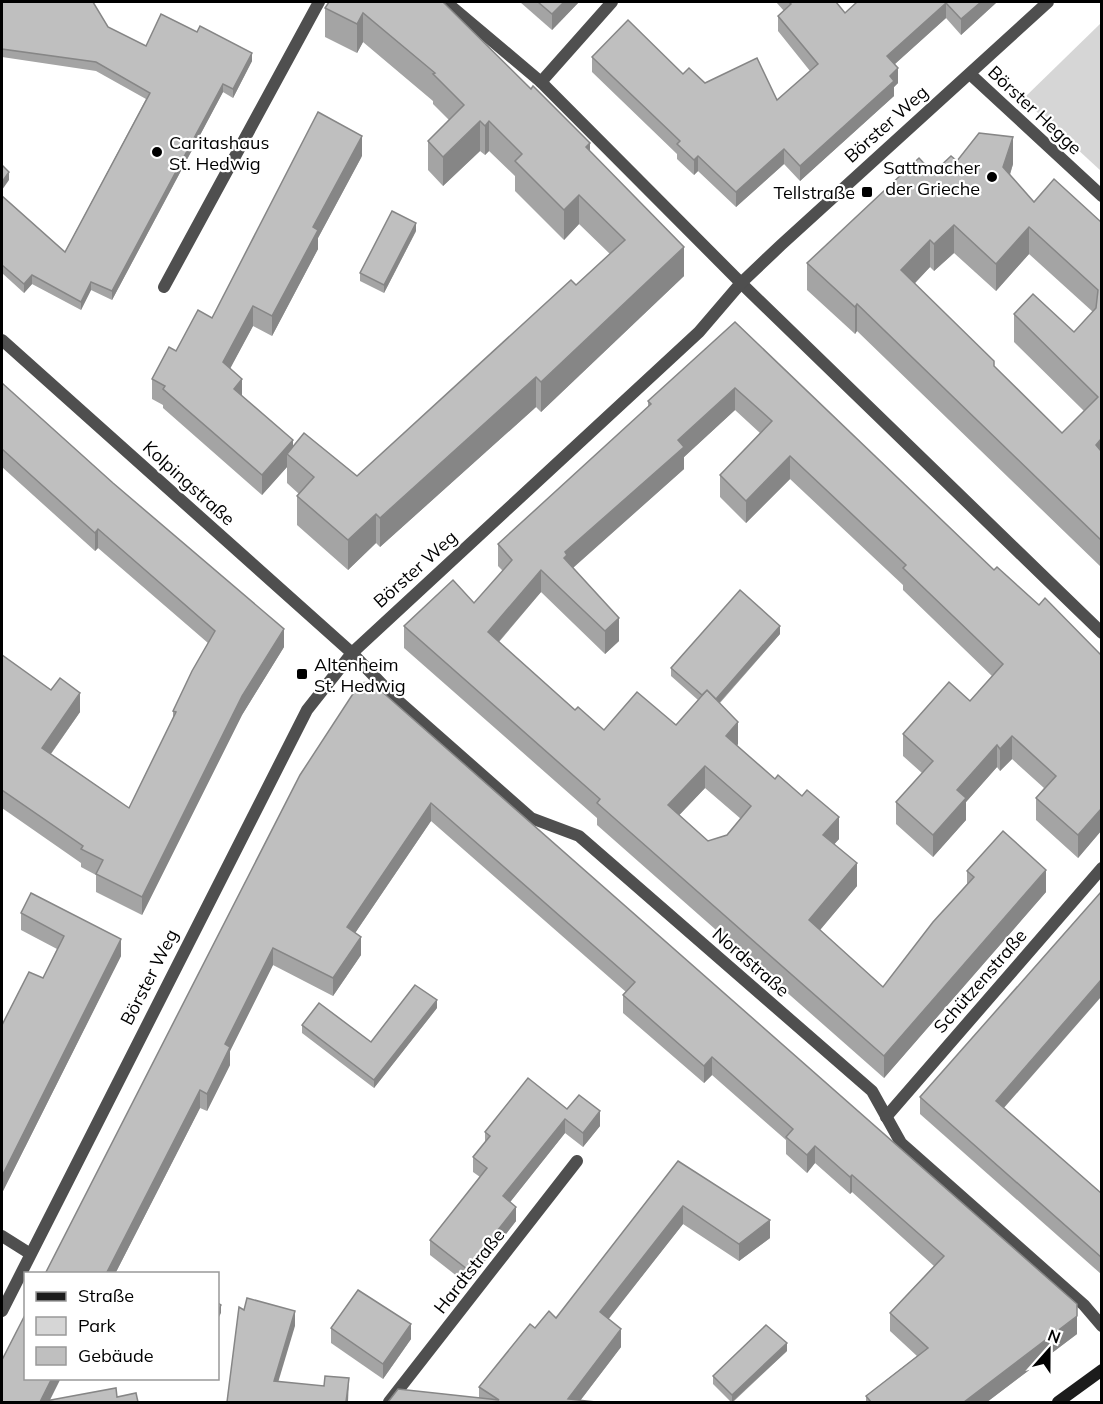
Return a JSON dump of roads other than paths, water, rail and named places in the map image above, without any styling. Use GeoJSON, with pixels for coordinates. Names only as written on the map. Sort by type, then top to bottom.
{"type":"FeatureCollection","features":[{"type":"Feature","properties":{"kind":"main road"},"geometry":{"type":"LineString","coordinates":[[1058,1402],[1101,1370]]}},
{"type":"Feature","properties":{"kind":"street"},"geometry":{"type":"LineString","coordinates":[[164,287],[319,2]]}},
{"type":"Feature","properties":{"kind":"street"},"geometry":{"type":"LineString","coordinates":[[446,2],[541,82],[741,283],[1101,633]]}},
{"type":"Feature","properties":{"kind":"street"},"geometry":{"type":"LineString","coordinates":[[541,82],[612,2]]}},
{"type":"Feature","properties":{"kind":"street","name":"Börster Weg"},"geometry":{"type":"LineString","coordinates":[[2,1311],[29,1253],[307,710],[352,653],[583,442],[699,332],[741,283],[892,142],[1048,2]]}},
{"type":"Feature","properties":{"kind":"street","name":"Börster Hegge"},"geometry":{"type":"LineString","coordinates":[[970,74],[1101,196]]}},
{"type":"Feature","properties":{"kind":"street","name":"Kolpingstraße"},"geometry":{"type":"LineString","coordinates":[[2,340],[352,653]]}},
{"type":"Feature","properties":{"kind":"street","name":"Nordstraße"},"geometry":{"type":"LineString","coordinates":[[352,653],[396,699],[531,818],[579,836],[872,1091],[901,1143],[1084,1305],[1101,1326]]}},
{"type":"Feature","properties":{"kind":"street","name":"Schützenstraße"},"geometry":{"type":"LineString","coordinates":[[886,1117],[1101,868]]}},
{"type":"Feature","properties":{"kind":"street","name":"Hardtstraße"},"geometry":{"type":"LineString","coordinates":[[389,1402],[577,1161]]}},
{"type":"Feature","properties":{"kind":"street"},"geometry":{"type":"LineString","coordinates":[[2,1236],[29,1253]]}},
{"type":"Feature","properties":{"kind":"place","name":"Caritashaus St. Hedwig"},"geometry":{"type":"Point","coordinates":[157,152]}},
{"type":"Feature","properties":{"kind":"place","name":"Sattmacher der Grieche"},"geometry":{"type":"Point","coordinates":[992,177]}},
{"type":"Feature","properties":{"kind":"place","name":"Tellstraße"},"geometry":{"type":"Point","coordinates":[867,192]}},
{"type":"Feature","properties":{"kind":"place","name":"Altenheim St. Hedwig"},"geometry":{"type":"Point","coordinates":[302,674]}}]}
